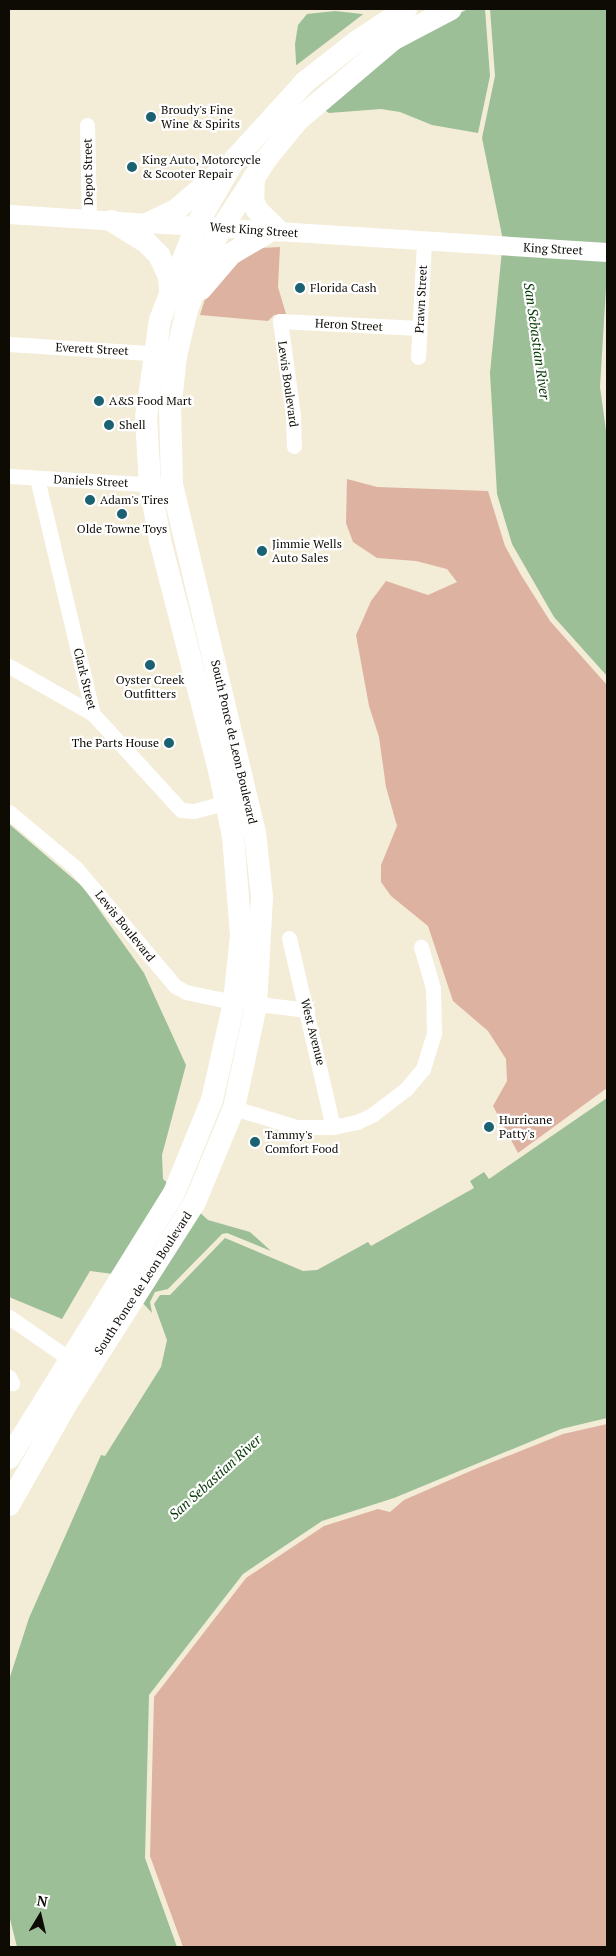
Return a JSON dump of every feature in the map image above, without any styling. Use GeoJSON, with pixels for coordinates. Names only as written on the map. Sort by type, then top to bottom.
{"type":"FeatureCollection","features":[{"type":"Feature","properties":{"kind":"highway"},"geometry":{"type":"LineString","coordinates":[[149,223],[176,210],[235,159],[305,82],[376,26],[406,9]]}},
{"type":"Feature","properties":{"kind":"highway","name":"South Ponce de Leon Boulevard"},"geometry":{"type":"LineString","coordinates":[[9,1505],[48,1434],[187,1217],[208,1174],[234,1108],[256,1005],[262,897],[248,796],[172,485],[169,418],[176,356],[186,310],[207,255],[221,228],[278,142],[316,102],[394,39],[451,9]]}},
{"type":"Feature","properties":{"kind":"highway","name":"South Ponce de Leon Boulevard"},"geometry":{"type":"LineString","coordinates":[[9,1458],[16,1430],[68,1358],[154,1228],[189,1162],[215,1092],[234,1002],[241,935],[237,868],[226,802],[160,540],[150,484],[146,418],[153,353],[170,288],[196,226],[235,159]]}},
{"type":"Feature","properties":{"kind":"highway"},"geometry":{"type":"LineString","coordinates":[[186,310],[232,254],[275,231],[257,210],[253,200],[254,177]]}},
{"type":"Feature","properties":{"kind":"highway"},"geometry":{"type":"LineString","coordinates":[[112,221],[146,242],[159,255],[169,276],[170,288]]}},
{"type":"Feature","properties":{"kind":"main road","name":"West King Street"},"geometry":{"type":"LineString","coordinates":[[9,214],[499,246]]}},
{"type":"Feature","properties":{"kind":"main road","name":"King Street"},"geometry":{"type":"LineString","coordinates":[[499,246],[607,252]]}},
{"type":"Feature","properties":{"kind":"street","name":"Depot Street"},"geometry":{"type":"LineString","coordinates":[[87,125],[89,220]]}},
{"type":"Feature","properties":{"kind":"street","name":"Prawn Street"},"geometry":{"type":"LineString","coordinates":[[418,356],[424,241]]}},
{"type":"Feature","properties":{"kind":"street","name":"Heron Street"},"geometry":{"type":"LineString","coordinates":[[280,321],[419,328]]}},
{"type":"Feature","properties":{"kind":"street","name":"Lewis Boulevard"},"geometry":{"type":"LineString","coordinates":[[280,321],[293,415],[294,446]]}},
{"type":"Feature","properties":{"kind":"street","name":"Everett Street"},"geometry":{"type":"LineString","coordinates":[[9,344],[176,356]]}},
{"type":"Feature","properties":{"kind":"street","name":"Daniels Street"},"geometry":{"type":"LineString","coordinates":[[9,476],[172,485]]}},
{"type":"Feature","properties":{"kind":"street","name":"Clark Street"},"geometry":{"type":"LineString","coordinates":[[37,478],[93,714],[181,810],[194,811],[248,796]]}},
{"type":"Feature","properties":{"kind":"street"},"geometry":{"type":"LineString","coordinates":[[9,666],[93,714]]}},
{"type":"Feature","properties":{"kind":"street","name":"Lewis Boulevard"},"geometry":{"type":"LineString","coordinates":[[9,812],[76,868],[175,986],[199,996],[256,1005],[307,1010]]}},
{"type":"Feature","properties":{"kind":"street","name":"West Avenue"},"geometry":{"type":"LineString","coordinates":[[289,938],[333,1126]]}},
{"type":"Feature","properties":{"kind":"street"},"geometry":{"type":"LineString","coordinates":[[234,1108],[296,1127],[333,1126],[357,1122],[387,1105],[423,1069],[435,1015],[433,988],[421,947]]}},
{"type":"Feature","properties":{"kind":"street"},"geometry":{"type":"LineString","coordinates":[[9,1317],[87,1371]]}},
{"type":"Feature","properties":{"kind":"street"},"geometry":{"type":"LineString","coordinates":[[16,1430],[48,1434]]}},
{"type":"Feature","properties":{"kind":"shaded area"},"geometry":{"type":"Polygon","coordinates":[[[280,247],[278,287],[286,314],[274,315],[268,321],[200,315],[205,299],[222,273],[260,248],[280,247]]]}},
{"type":"Feature","properties":{"kind":"shaded area"},"geometry":{"type":"Polygon","coordinates":[[[347,479],[377,487],[488,491],[505,546],[521,575],[550,621],[607,685],[607,1088],[518,1153],[493,1106],[507,1081],[506,1059],[488,1031],[453,1001],[428,926],[391,896],[381,882],[381,865],[397,826],[386,787],[379,737],[369,706],[356,635],[371,601],[386,581],[428,595],[457,582],[447,569],[416,561],[377,558],[353,542],[346,523],[347,479]]]}},
{"type":"Feature","properties":{"kind":"shaded area"},"geometry":{"type":"Polygon","coordinates":[[[607,1424],[607,1947],[183,1947],[150,1856],[154,1697],[246,1578],[324,1526],[378,1509],[390,1512],[404,1500],[475,1469],[563,1434],[607,1424]]]}},
{"type":"Feature","properties":{"kind":"water"},"geometry":{"type":"Polygon","coordinates":[[[468,9],[485,9],[490,76],[478,133],[432,125],[400,112],[381,109],[329,113],[320,107],[397,45],[468,9]]]}},
{"type":"Feature","properties":{"kind":"water","name":"San Sebastian River"},"geometry":{"type":"Polygon","coordinates":[[[490,9],[607,9],[607,271],[600,387],[607,438],[607,676],[554,617],[512,544],[497,494],[490,373],[503,240],[482,138],[495,76],[490,9]]]}},
{"type":"Feature","properties":{"kind":"water"},"geometry":{"type":"Polygon","coordinates":[[[335,11],[380,16],[297,80],[295,44],[298,25],[307,14],[335,11]]]}},
{"type":"Feature","properties":{"kind":"water"},"geometry":{"type":"Polygon","coordinates":[[[9,824],[83,887],[144,973],[186,1065],[162,1155],[163,1179],[171,1186],[113,1274],[90,1271],[62,1319],[9,1297],[9,824]]]}},
{"type":"Feature","properties":{"kind":"water","name":"San Sebastian River"},"geometry":{"type":"Polygon","coordinates":[[[607,1098],[607,1418],[561,1429],[394,1498],[322,1521],[243,1574],[149,1695],[145,1858],[177,1947],[17,1947],[9,1915],[9,1680],[29,1618],[101,1455],[105,1456],[161,1367],[167,1340],[154,1304],[160,1295],[170,1295],[225,1238],[303,1271],[317,1270],[368,1242],[371,1246],[474,1188],[470,1181],[484,1172],[489,1179],[607,1098]]]}},
{"type":"Feature","properties":{"kind":"water"},"geometry":{"type":"Polygon","coordinates":[[[197,1210],[208,1220],[250,1232],[271,1251],[227,1233],[222,1234],[168,1289],[155,1292],[150,1302],[152,1313],[141,1301],[197,1210]]]}},
{"type":"Feature","properties":{"kind":"pier"},"geometry":{"type":"Polygon","coordinates":[[[366,12],[381,14],[294,80],[294,67],[366,12]]]}},
{"type":"Feature","properties":{"kind":"place","name":"Broudy's Fine Wine & Spirits"},"geometry":{"type":"Point","coordinates":[151,117]}},
{"type":"Feature","properties":{"kind":"place","name":"King Auto, Motorcycle & Scooter Repair"},"geometry":{"type":"Point","coordinates":[132,167]}},
{"type":"Feature","properties":{"kind":"place","name":"Florida Cash"},"geometry":{"type":"Point","coordinates":[300,288]}},
{"type":"Feature","properties":{"kind":"place","name":"A&S Food Mart"},"geometry":{"type":"Point","coordinates":[99,401]}},
{"type":"Feature","properties":{"kind":"place","name":"Shell"},"geometry":{"type":"Point","coordinates":[109,425]}},
{"type":"Feature","properties":{"kind":"place","name":"Adam's Tires"},"geometry":{"type":"Point","coordinates":[90,500]}},
{"type":"Feature","properties":{"kind":"place","name":"Olde Towne Toys"},"geometry":{"type":"Point","coordinates":[122,514]}},
{"type":"Feature","properties":{"kind":"place","name":"Jimmie Wells Auto Sales"},"geometry":{"type":"Point","coordinates":[262,551]}},
{"type":"Feature","properties":{"kind":"place","name":"Oyster Creek Outfitters"},"geometry":{"type":"Point","coordinates":[150,665]}},
{"type":"Feature","properties":{"kind":"place","name":"The Parts House"},"geometry":{"type":"Point","coordinates":[169,743]}},
{"type":"Feature","properties":{"kind":"place","name":"Hurricane Patty's"},"geometry":{"type":"Point","coordinates":[489,1127]}},
{"type":"Feature","properties":{"kind":"place","name":"Tammy's Comfort Food"},"geometry":{"type":"Point","coordinates":[255,1142]}}]}
